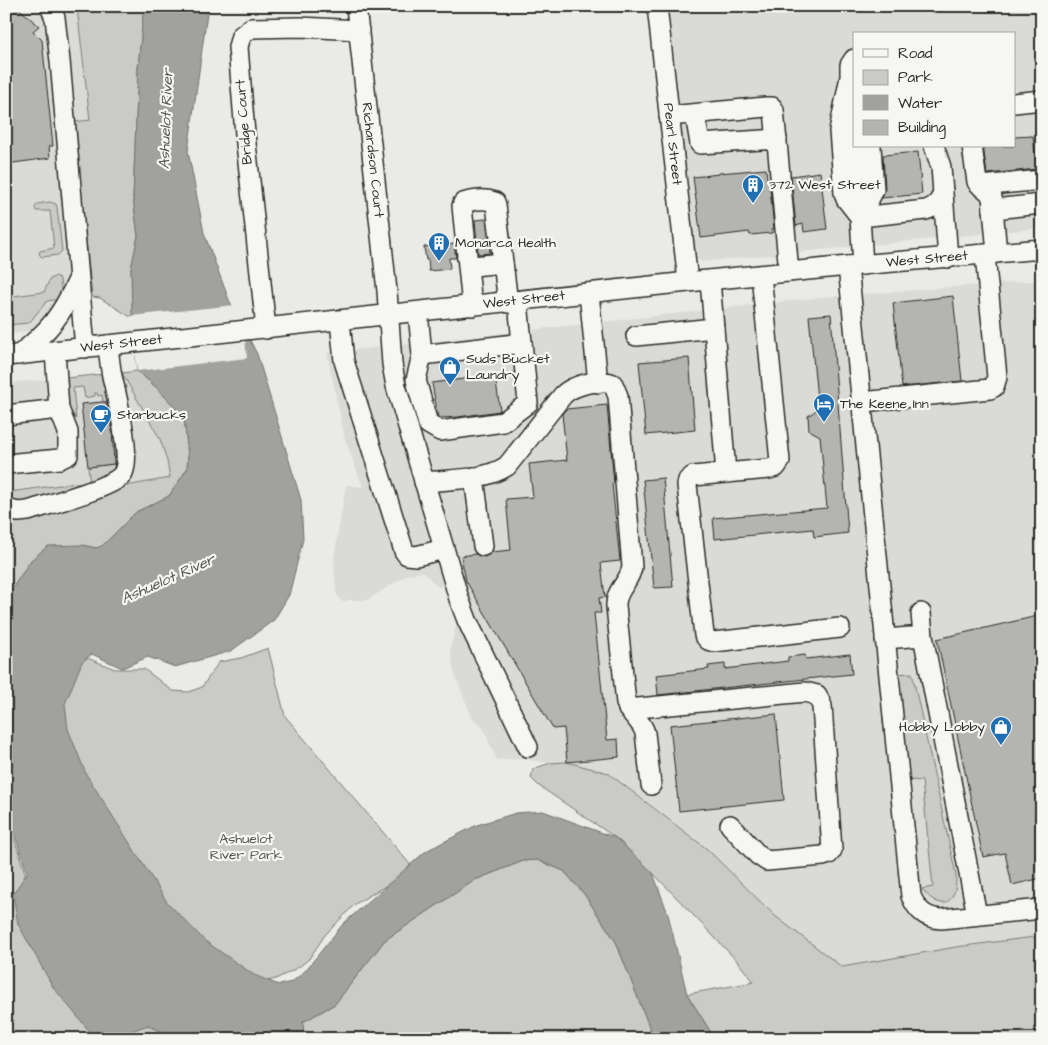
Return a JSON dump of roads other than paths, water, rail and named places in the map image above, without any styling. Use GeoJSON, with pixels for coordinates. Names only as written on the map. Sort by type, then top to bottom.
{"type":"FeatureCollection","features":[{"type":"Feature","properties":{"kind":"street"},"geometry":{"type":"LineString","coordinates":[[50,6],[55,18],[60,61],[85,348]]}},
{"type":"Feature","properties":{"kind":"street","name":"Richardson Court"},"geometry":{"type":"LineString","coordinates":[[356,6],[389,315],[392,364],[396,386],[467,620],[528,747]]}},
{"type":"Feature","properties":{"kind":"street","name":"Pearl Street"},"geometry":{"type":"LineString","coordinates":[[658,6],[688,282]]}},
{"type":"Feature","properties":{"kind":"street","name":"Bridge Court"},"geometry":{"type":"LineString","coordinates":[[266,329],[244,124],[238,47],[241,36],[251,28],[269,27],[359,30]]}},
{"type":"Feature","properties":{"kind":"street"},"geometry":{"type":"LineString","coordinates":[[853,60],[850,65],[853,86],[839,138],[844,192],[846,199],[860,217]]}},
{"type":"Feature","properties":{"kind":"street"},"geometry":{"type":"LineString","coordinates":[[1016,103],[1042,100]]}},
{"type":"Feature","properties":{"kind":"street"},"geometry":{"type":"LineString","coordinates":[[670,116],[772,107],[775,114],[790,272]]}},
{"type":"Feature","properties":{"kind":"street"},"geometry":{"type":"LineString","coordinates":[[695,114],[698,141],[701,145],[777,139]]}},
{"type":"Feature","properties":{"kind":"street"},"geometry":{"type":"LineString","coordinates":[[855,148],[860,217],[855,265],[862,402],[911,896],[919,910],[931,918],[941,919],[1042,909]]}},
{"type":"Feature","properties":{"kind":"street"},"geometry":{"type":"LineString","coordinates":[[860,217],[869,190],[866,148]]}},
{"type":"Feature","properties":{"kind":"street"},"geometry":{"type":"LineString","coordinates":[[860,217],[874,190],[871,148]]}},
{"type":"Feature","properties":{"kind":"street"},"geometry":{"type":"LineString","coordinates":[[935,148],[941,166],[948,258]]}},
{"type":"Feature","properties":{"kind":"street"},"geometry":{"type":"LineString","coordinates":[[862,402],[990,389],[994,387],[997,377],[990,203],[977,182],[972,148]]}},
{"type":"Feature","properties":{"kind":"street"},"geometry":{"type":"LineString","coordinates":[[990,203],[1042,180]]}},
{"type":"Feature","properties":{"kind":"street"},"geometry":{"type":"LineString","coordinates":[[860,217],[926,210],[939,201],[943,191]]}},
{"type":"Feature","properties":{"kind":"street"},"geometry":{"type":"LineString","coordinates":[[990,203],[1042,192]]}},
{"type":"Feature","properties":{"kind":"street"},"geometry":{"type":"LineString","coordinates":[[418,312],[422,355],[416,380],[428,424],[440,431],[503,422],[528,403],[522,343],[503,263],[498,212],[495,202],[489,200],[466,202],[462,206],[472,306]]}},
{"type":"Feature","properties":{"kind":"street"},"geometry":{"type":"LineString","coordinates":[[990,203],[1042,204]]}},
{"type":"Feature","properties":{"kind":"street"},"geometry":{"type":"LineString","coordinates":[[990,203],[1042,214]]}},
{"type":"Feature","properties":{"kind":"street","name":"West Street"},"geometry":{"type":"LineString","coordinates":[[13,356],[688,282],[1042,249]]}},
{"type":"Feature","properties":{"kind":"street"},"geometry":{"type":"LineString","coordinates":[[467,258],[473,266],[503,263]]}},
{"type":"Feature","properties":{"kind":"street"},"geometry":{"type":"LineString","coordinates":[[761,275],[780,461],[776,467],[769,469],[693,476],[688,480],[687,485],[704,635],[708,640],[714,642],[840,628]]}},
{"type":"Feature","properties":{"kind":"street"},"geometry":{"type":"LineString","coordinates":[[13,356],[41,337],[57,319],[78,280]]}},
{"type":"Feature","properties":{"kind":"street"},"geometry":{"type":"LineString","coordinates":[[710,280],[726,473]]}},
{"type":"Feature","properties":{"kind":"street"},"geometry":{"type":"LineString","coordinates":[[589,293],[598,383]]}},
{"type":"Feature","properties":{"kind":"street"},"geometry":{"type":"LineString","coordinates":[[340,321],[344,362],[404,551],[406,555],[416,556],[444,549]]}},
{"type":"Feature","properties":{"kind":"street"},"geometry":{"type":"LineString","coordinates":[[636,336],[714,328]]}},
{"type":"Feature","properties":{"kind":"street"},"geometry":{"type":"LineString","coordinates":[[422,355],[522,343]]}},
{"type":"Feature","properties":{"kind":"street"},"geometry":{"type":"LineString","coordinates":[[6,509],[18,512],[28,511],[104,486],[120,478],[124,471],[125,460],[121,415],[112,375],[108,345]]}},
{"type":"Feature","properties":{"kind":"street"},"geometry":{"type":"LineString","coordinates":[[6,464],[66,458],[69,451],[68,432],[59,409],[55,351]]}},
{"type":"Feature","properties":{"kind":"street"},"geometry":{"type":"LineString","coordinates":[[424,482],[474,477],[496,472],[507,466],[570,388],[598,383],[609,382],[613,384],[618,396],[632,567],[631,574],[617,595],[616,600],[626,703],[628,709],[644,727],[651,785]]}},
{"type":"Feature","properties":{"kind":"street"},"geometry":{"type":"LineString","coordinates":[[6,415],[59,409]]}},
{"type":"Feature","properties":{"kind":"street"},"geometry":{"type":"LineString","coordinates":[[474,477],[483,546]]}},
{"type":"Feature","properties":{"kind":"street"},"geometry":{"type":"LineString","coordinates":[[920,613],[977,915]]}},
{"type":"Feature","properties":{"kind":"street"},"geometry":{"type":"LineString","coordinates":[[885,639],[923,636]]}},
{"type":"Feature","properties":{"kind":"street"},"geometry":{"type":"LineString","coordinates":[[628,709],[805,692],[817,696],[822,706],[832,850],[829,854],[823,856],[767,861],[758,855],[730,825]]}},
{"type":"Feature","properties":{"kind":"water","name":"Ashuelot River"},"geometry":{"type":"Polygon","coordinates":[[[144,6],[208,6],[188,151],[204,233],[229,300],[257,354],[301,500],[303,539],[289,595],[274,620],[231,651],[175,667],[148,657],[122,668],[92,654],[82,662],[65,704],[68,729],[86,774],[167,902],[205,941],[254,975],[279,985],[292,982],[305,971],[343,924],[426,851],[477,825],[516,813],[543,811],[616,838],[653,873],[668,914],[687,994],[715,1039],[654,1039],[616,942],[584,894],[564,871],[537,860],[523,861],[475,880],[385,940],[335,1004],[303,1022],[304,1037],[307,1039],[177,1039],[148,1025],[109,1039],[96,1039],[53,987],[18,924],[13,894],[27,873],[6,807],[6,598],[31,560],[48,546],[82,545],[96,548],[102,546],[136,512],[169,496],[187,469],[188,456],[184,417],[156,387],[137,371],[132,313],[131,269],[138,236],[133,198],[138,68],[144,6]]]}},
{"type":"Feature","properties":{"kind":"place","name":"372 West Street"},"geometry":{"type":"Point","coordinates":[753,204]}},
{"type":"Feature","properties":{"kind":"place","name":"Monarca Health"},"geometry":{"type":"Point","coordinates":[439,262]}},
{"type":"Feature","properties":{"kind":"place","name":"Suds Bucket Laundry"},"geometry":{"type":"Point","coordinates":[450,386]}},
{"type":"Feature","properties":{"kind":"place","name":"The Keene Inn"},"geometry":{"type":"Point","coordinates":[824,423]}},
{"type":"Feature","properties":{"kind":"place","name":"Starbucks"},"geometry":{"type":"Point","coordinates":[101,434]}},
{"type":"Feature","properties":{"kind":"place","name":"Hobby Lobby"},"geometry":{"type":"Point","coordinates":[1001,746]}},
{"type":"Feature","properties":{"kind":"park label","name":"Ashuelot River Park"},"geometry":{"type":"Point","coordinates":[246,848]}}]}
